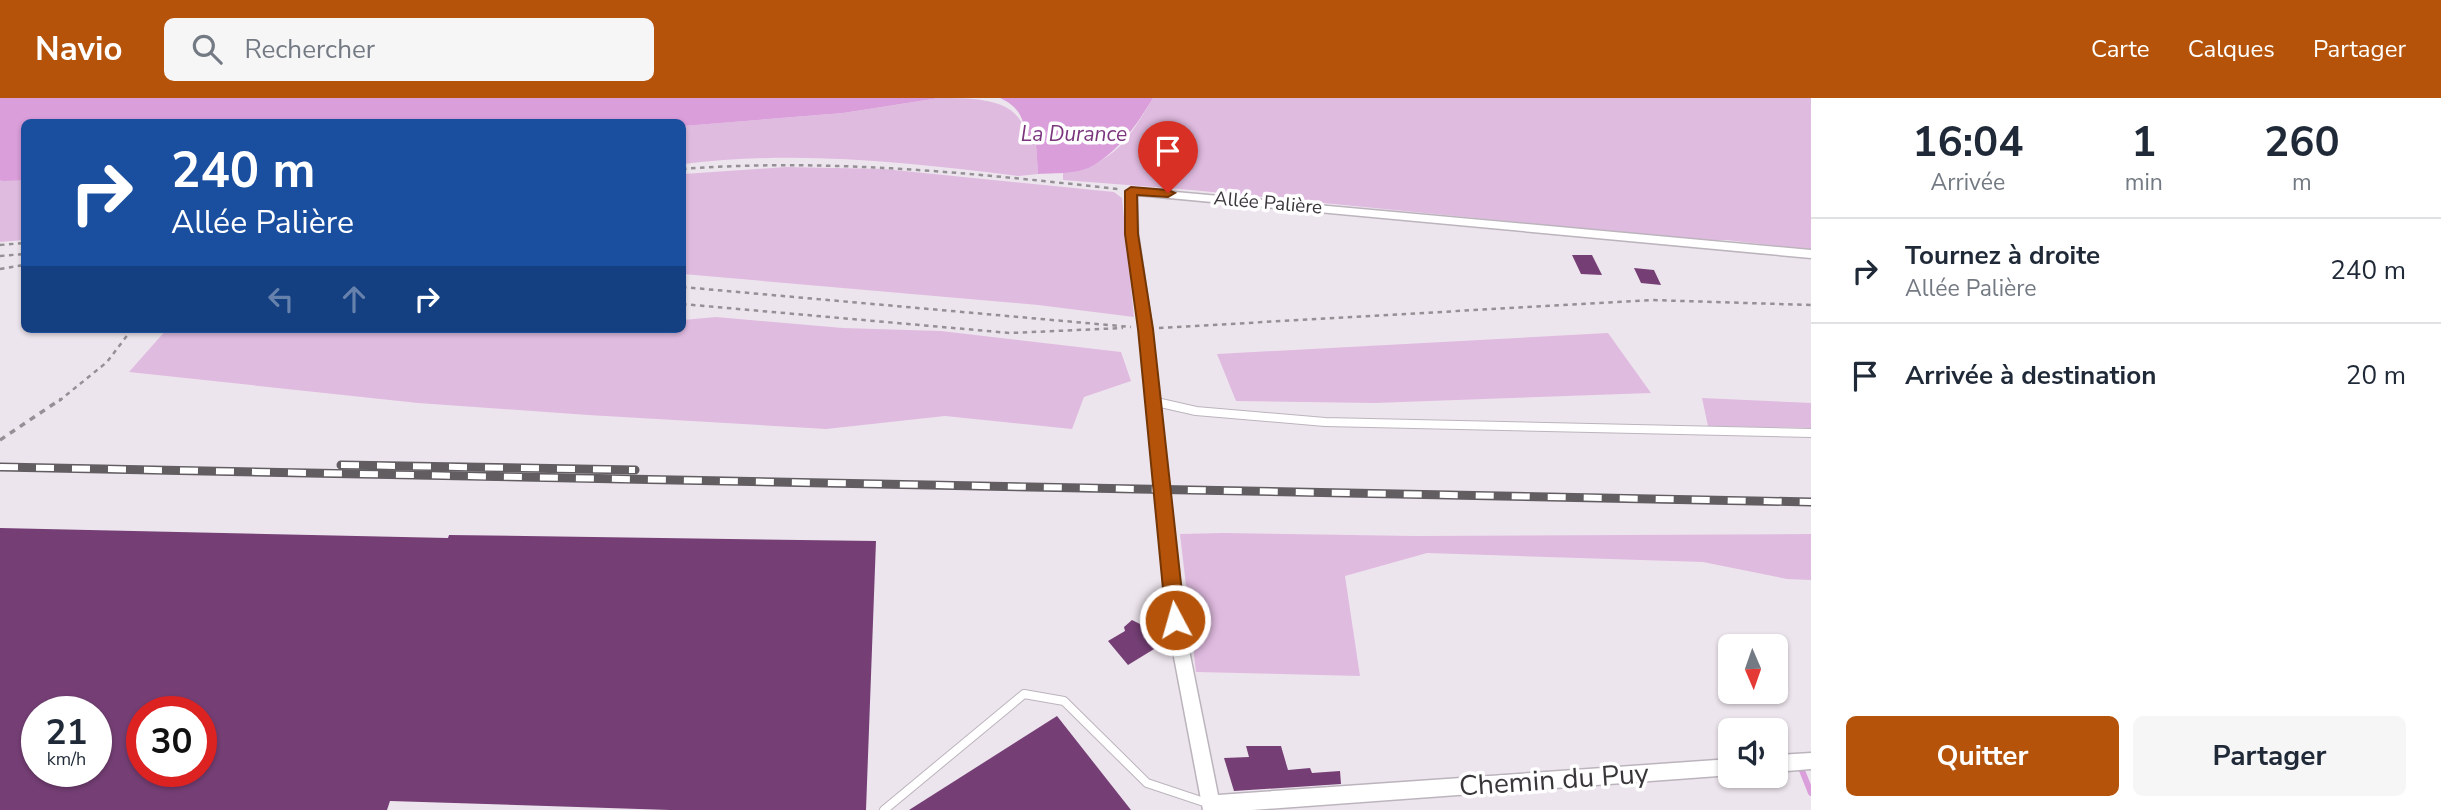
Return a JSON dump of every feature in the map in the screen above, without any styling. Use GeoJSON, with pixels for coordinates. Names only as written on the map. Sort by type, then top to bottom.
{"type":"FeatureCollection","features":[{"type":"Feature","properties":{"kind":"street","name":"Allée Palière"},"geometry":{"type":"LineString","coordinates":[[1131,191],[1811,254]]}},
{"type":"Feature","properties":{"kind":"street"},"geometry":{"type":"LineString","coordinates":[[1131,191],[1132,234],[1146,329],[1175,620],[1211,807]]}},
{"type":"Feature","properties":{"kind":"street"},"geometry":{"type":"LineString","coordinates":[[1788,763],[1811,761]]}},
{"type":"Feature","properties":{"kind":"street","name":"Chemin du Puy"},"geometry":{"type":"LineString","coordinates":[[1211,807],[1718,768]]}},
{"type":"Feature","properties":{"kind":"lane"},"geometry":{"type":"LineString","coordinates":[[1151,400],[1196,411],[1325,422],[1811,433]]}},
{"type":"Feature","properties":{"kind":"lane"},"geometry":{"type":"LineString","coordinates":[[884,810],[1024,695],[1064,701],[1147,783],[1211,807]]}},
{"type":"Feature","properties":{"kind":"path"},"geometry":{"type":"LineString","coordinates":[[686,169],[768,163],[860,165],[1131,191]]}},
{"type":"Feature","properties":{"kind":"path"},"geometry":{"type":"LineString","coordinates":[[0,244],[21,243]]}},
{"type":"Feature","properties":{"kind":"path"},"geometry":{"type":"LineString","coordinates":[[0,256],[21,254]]}},
{"type":"Feature","properties":{"kind":"path"},"geometry":{"type":"LineString","coordinates":[[0,269],[21,266]]}},
{"type":"Feature","properties":{"kind":"path"},"geometry":{"type":"LineString","coordinates":[[686,287],[1146,329],[1651,300],[1811,305]]}},
{"type":"Feature","properties":{"kind":"path"},"geometry":{"type":"LineString","coordinates":[[686,304],[1010,333],[1128,327]]}},
{"type":"Feature","properties":{"kind":"path"},"geometry":{"type":"LineString","coordinates":[[0,440],[67,395],[109,358],[129,333]]}},
{"type":"Feature","properties":{"kind":"shaded area"},"geometry":{"type":"Polygon","coordinates":[[[939,98],[997,103],[1017,116],[1026,141],[1036,144],[1038,174],[1019,176],[851,159],[768,158],[686,164],[686,126],[843,113],[939,98]]]}},
{"type":"Feature","properties":{"kind":"shaded area"},"geometry":{"type":"Polygon","coordinates":[[[1153,98],[1811,98],[1811,250],[1063,180],[1063,172],[1095,163],[1118,148],[1136,126],[1153,98]]]}},
{"type":"Feature","properties":{"kind":"shaded area"},"geometry":{"type":"Polygon","coordinates":[[[786,167],[884,169],[1114,192],[1122,198],[1134,317],[1038,305],[686,274],[686,174],[786,167]]]}},
{"type":"Feature","properties":{"kind":"shaded area"},"geometry":{"type":"Polygon","coordinates":[[[0,180],[21,180],[21,240],[0,242],[0,180]]]}},
{"type":"Feature","properties":{"kind":"shaded area"},"geometry":{"type":"Polygon","coordinates":[[[716,317],[843,328],[941,331],[1121,352],[1131,381],[1084,397],[1072,429],[945,416],[826,429],[418,403],[129,372],[163,333],[686,333],[686,320],[716,317]]]}},
{"type":"Feature","properties":{"kind":"shaded area"},"geometry":{"type":"Polygon","coordinates":[[[1608,333],[1651,393],[1374,403],[1236,401],[1217,354],[1608,333]]]}},
{"type":"Feature","properties":{"kind":"shaded area"},"geometry":{"type":"Polygon","coordinates":[[[1702,398],[1811,403],[1811,428],[1708,426],[1702,398]]]}},
{"type":"Feature","properties":{"kind":"shaded area"},"geometry":{"type":"Polygon","coordinates":[[[1180,534],[1415,536],[1811,534],[1811,580],[1787,579],[1703,562],[1427,553],[1345,576],[1360,676],[1196,672],[1180,534]]]}},
{"type":"Feature","properties":{"kind":"water"},"geometry":{"type":"Polygon","coordinates":[[[0,98],[939,98],[843,113],[686,126],[686,119],[21,119],[21,180],[0,180],[0,98]]]}},
{"type":"Feature","properties":{"kind":"water","name":"La Durance"},"geometry":{"type":"Polygon","coordinates":[[[1000,98],[1153,98],[1127,136],[1102,160],[1080,170],[1038,174],[1036,144],[1026,141],[1017,110],[1000,98]]]}},
{"type":"Feature","properties":{"kind":"building"},"geometry":{"type":"Polygon","coordinates":[[[1572,255],[1592,255],[1602,275],[1581,274],[1572,255]]]}},
{"type":"Feature","properties":{"kind":"building"},"geometry":{"type":"Polygon","coordinates":[[[1634,268],[1654,270],[1661,285],[1641,283],[1634,268]]]}},
{"type":"Feature","properties":{"kind":"building"},"geometry":{"type":"Polygon","coordinates":[[[0,528],[448,538],[449,535],[876,541],[866,810],[670,810],[390,801],[387,810],[0,810],[0,528]]]}},
{"type":"Feature","properties":{"kind":"building"},"geometry":{"type":"Polygon","coordinates":[[[1132,620],[1140,624],[1159,646],[1128,665],[1108,641],[1125,631],[1124,627],[1132,620]]]}},
{"type":"Feature","properties":{"kind":"building"},"geometry":{"type":"Polygon","coordinates":[[[1057,716],[1131,810],[909,810],[1057,716]]]}},
{"type":"Feature","properties":{"kind":"building"},"geometry":{"type":"Polygon","coordinates":[[[1246,746],[1281,746],[1288,770],[1310,768],[1312,773],[1340,771],[1341,784],[1234,791],[1224,758],[1249,757],[1246,746]]]}},
{"type":"Feature","properties":{"kind":"waterway"},"geometry":{"type":"LineString","coordinates":[[1801,768],[1811,793]]}},
{"type":"Feature","properties":{"kind":"railway"},"geometry":{"type":"LineString","coordinates":[[341,465],[635,470]]}},
{"type":"Feature","properties":{"kind":"railway"},"geometry":{"type":"LineString","coordinates":[[0,467],[1811,502]]}},
{"type":"Feature","properties":{"kind":"route"},"geometry":{"type":"LineString","coordinates":[[1168,193],[1131,191],[1132,234],[1146,329],[1175,620]]}}]}
